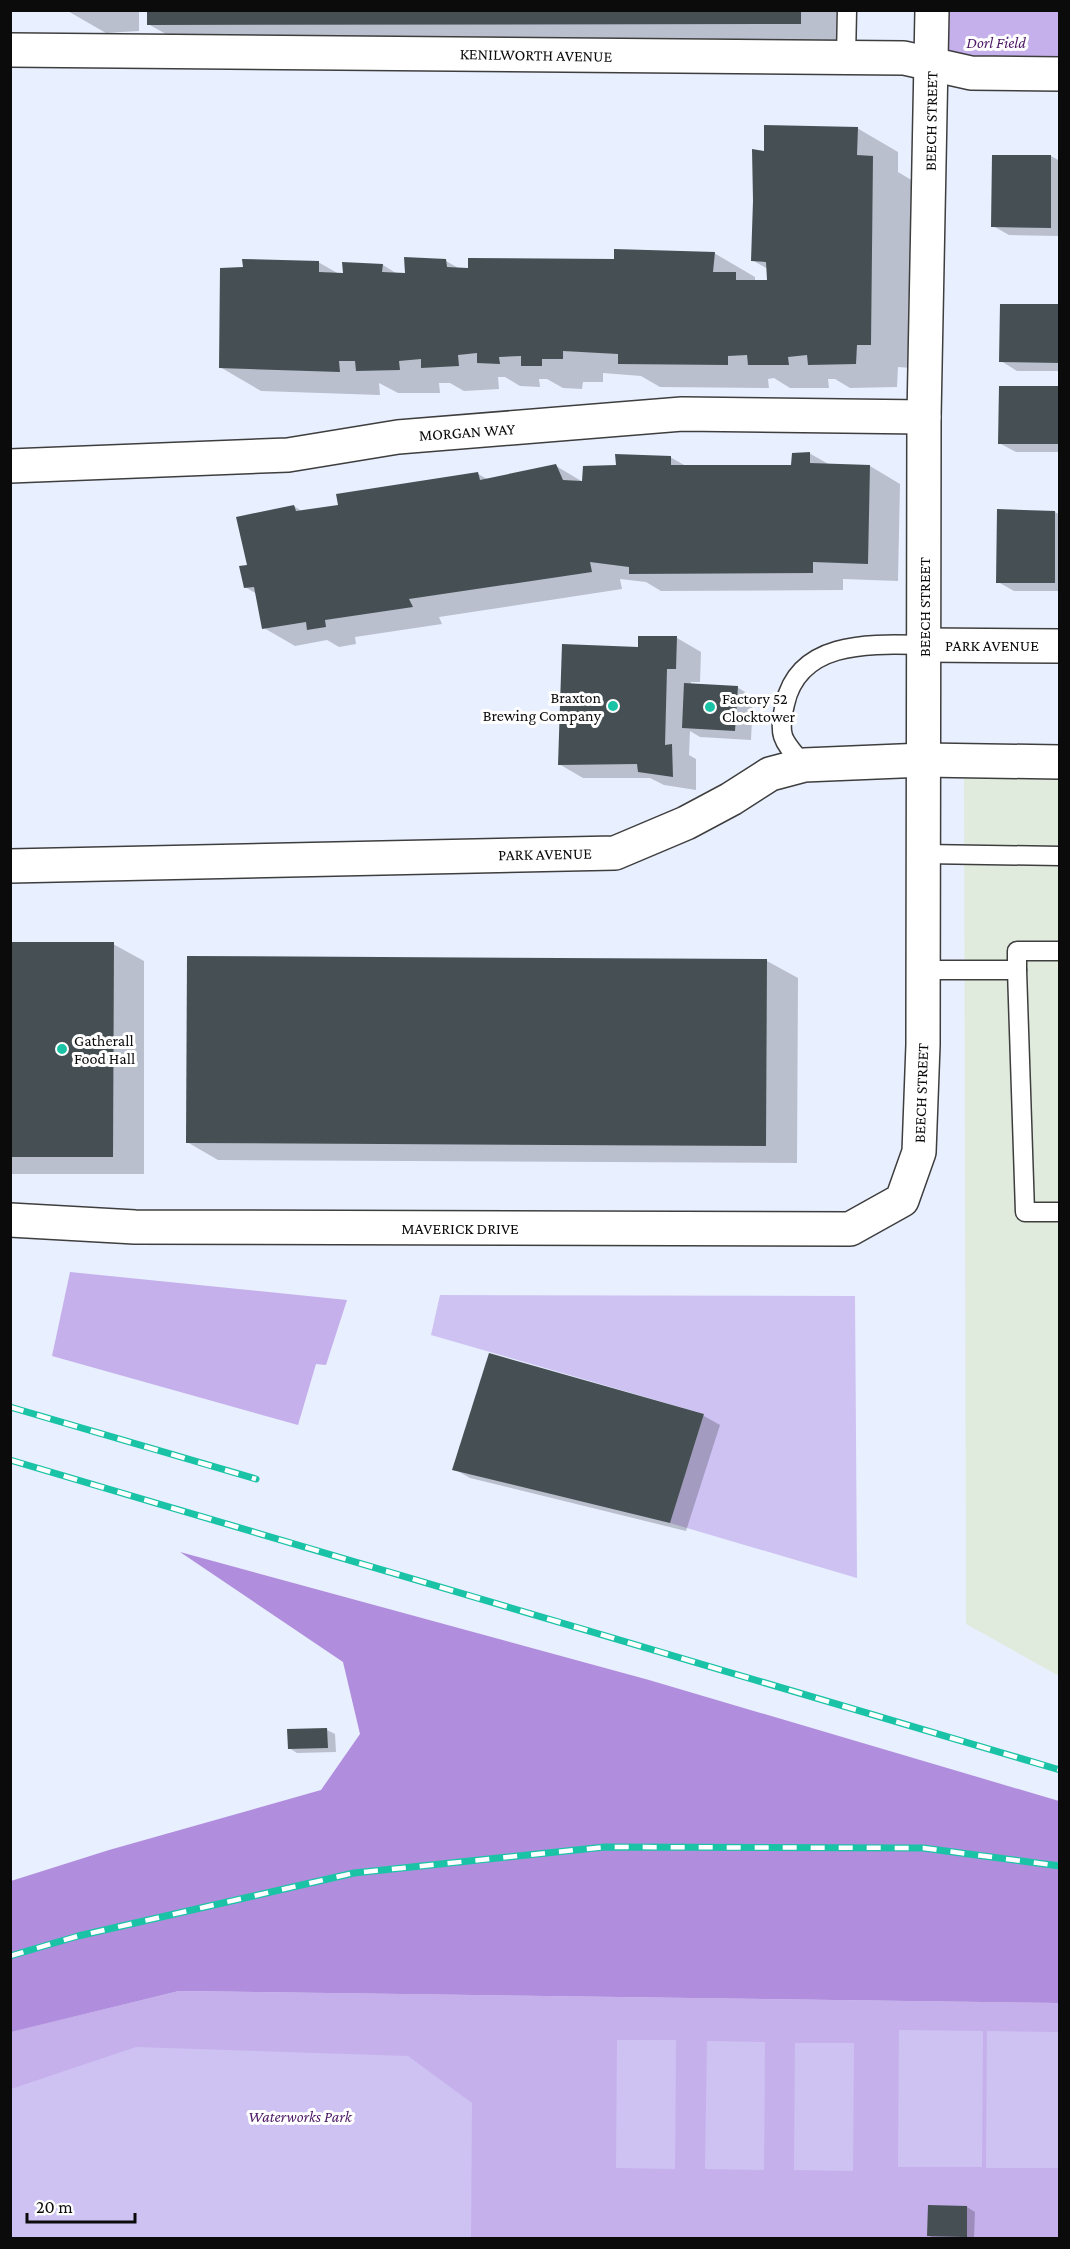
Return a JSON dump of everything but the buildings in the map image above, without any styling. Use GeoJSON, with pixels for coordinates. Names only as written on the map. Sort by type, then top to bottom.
{"type":"FeatureCollection","features":[{"type":"Feature","properties":{"kind":"street","name":"BEECH STREET"},"geometry":{"type":"LineString","coordinates":[[902,1200],[919,1152],[924,854],[924,417],[932,10]]}},
{"type":"Feature","properties":{"kind":"street","name":"KENILWORTH AVENUE"},"geometry":{"type":"LineString","coordinates":[[10,50],[904,58],[971,73],[1059,74]]}},
{"type":"Feature","properties":{"kind":"street","name":"MORGAN WAY"},"geometry":{"type":"LineString","coordinates":[[10,466],[288,456],[398,437],[682,414],[924,417]]}},
{"type":"Feature","properties":{"kind":"street","name":"PARK AVENUE"},"geometry":{"type":"LineString","coordinates":[[924,645],[1059,646]]}},
{"type":"Feature","properties":{"kind":"street","name":"PARK AVENUE"},"geometry":{"type":"LineString","coordinates":[[10,866],[615,853],[686,823],[731,799],[770,774],[804,765],[924,760],[1059,762]]}},
{"type":"Feature","properties":{"kind":"street","name":"MAVERICK DRIVE"},"geometry":{"type":"LineString","coordinates":[[10,1220],[135,1227],[849,1229],[902,1200]]}},
{"type":"Feature","properties":{"kind":"lane"},"geometry":{"type":"LineString","coordinates":[[846,57],[847,10]]}},
{"type":"Feature","properties":{"kind":"lane"},"geometry":{"type":"LineString","coordinates":[[804,765],[787,746],[780,726],[788,691],[808,664],[833,651],[866,644],[924,645]]}},
{"type":"Feature","properties":{"kind":"lane"},"geometry":{"type":"LineString","coordinates":[[924,854],[1059,856]]}},
{"type":"Feature","properties":{"kind":"lane"},"geometry":{"type":"LineString","coordinates":[[1059,951],[1017,951],[1024,1212],[1059,1212]]}},
{"type":"Feature","properties":{"kind":"lane"},"geometry":{"type":"LineString","coordinates":[[923,970],[1017,970]]}},
{"type":"Feature","properties":{"kind":"shaded area"},"geometry":{"type":"Polygon","coordinates":[[[964,761],[1059,762],[1059,1676],[966,1624],[964,761]]]}},
{"type":"Feature","properties":{"kind":"shaded area"},"geometry":{"type":"Polygon","coordinates":[[[180,1552],[649,1680],[1059,1801],[1059,2003],[179,1991],[11,2032],[11,1881],[109,1850],[321,1790],[360,1734],[343,1662],[180,1552]]]}},
{"type":"Feature","properties":{"kind":"green space","name":"Dorl Field"},"geometry":{"type":"Polygon","coordinates":[[[932,11],[1059,11],[1059,74],[932,63],[932,11]]]}},
{"type":"Feature","properties":{"kind":"green space"},"geometry":{"type":"Polygon","coordinates":[[[70,1272],[347,1300],[326,1365],[316,1364],[298,1425],[52,1356],[70,1272]]]}},
{"type":"Feature","properties":{"kind":"green space"},"geometry":{"type":"Polygon","coordinates":[[[440,1295],[855,1296],[857,1578],[670,1523],[704,1414],[431,1335],[440,1295]]]}},
{"type":"Feature","properties":{"kind":"green space","name":"Waterworks Park"},"geometry":{"type":"Polygon","coordinates":[[[179,1991],[1059,2003],[1059,2238],[11,2238],[10,2032],[179,1991]]]}},
{"type":"Feature","properties":{"kind":"green space"},"geometry":{"type":"Polygon","coordinates":[[[899,2030],[983,2031],[982,2167],[898,2167],[899,2030]]]}},
{"type":"Feature","properties":{"kind":"green space"},"geometry":{"type":"Polygon","coordinates":[[[987,2031],[1059,2032],[1059,2168],[986,2168],[987,2031]]]}},
{"type":"Feature","properties":{"kind":"green space"},"geometry":{"type":"Polygon","coordinates":[[[617,2040],[676,2040],[675,2169],[616,2168],[617,2040]]]}},
{"type":"Feature","properties":{"kind":"green space"},"geometry":{"type":"Polygon","coordinates":[[[707,2041],[765,2042],[764,2170],[705,2169],[707,2041]]]}},
{"type":"Feature","properties":{"kind":"green space"},"geometry":{"type":"Polygon","coordinates":[[[795,2043],[854,2043],[853,2171],[794,2170],[795,2043]]]}},
{"type":"Feature","properties":{"kind":"green space"},"geometry":{"type":"Polygon","coordinates":[[[136,2047],[408,2056],[472,2103],[471,2238],[11,2238],[11,2089],[136,2047]]]}},
{"type":"Feature","properties":{"kind":"railway"},"geometry":{"type":"LineString","coordinates":[[10,1407],[256,1479]]}},
{"type":"Feature","properties":{"kind":"railway"},"geometry":{"type":"LineString","coordinates":[[10,1460],[1060,1770]]}},
{"type":"Feature","properties":{"kind":"railway"},"geometry":{"type":"LineString","coordinates":[[10,1956],[78,1936],[354,1873],[605,1847],[923,1848],[1060,1866]]}},
{"type":"Feature","properties":{"kind":"place","name":"Braxton Brewing Company"},"geometry":{"type":"Point","coordinates":[613,706]}},
{"type":"Feature","properties":{"kind":"place","name":"Factory 52 Clocktower"},"geometry":{"type":"Point","coordinates":[710,707]}},
{"type":"Feature","properties":{"kind":"place","name":"Gatherall Food Hall"},"geometry":{"type":"Point","coordinates":[62,1049]}}]}
